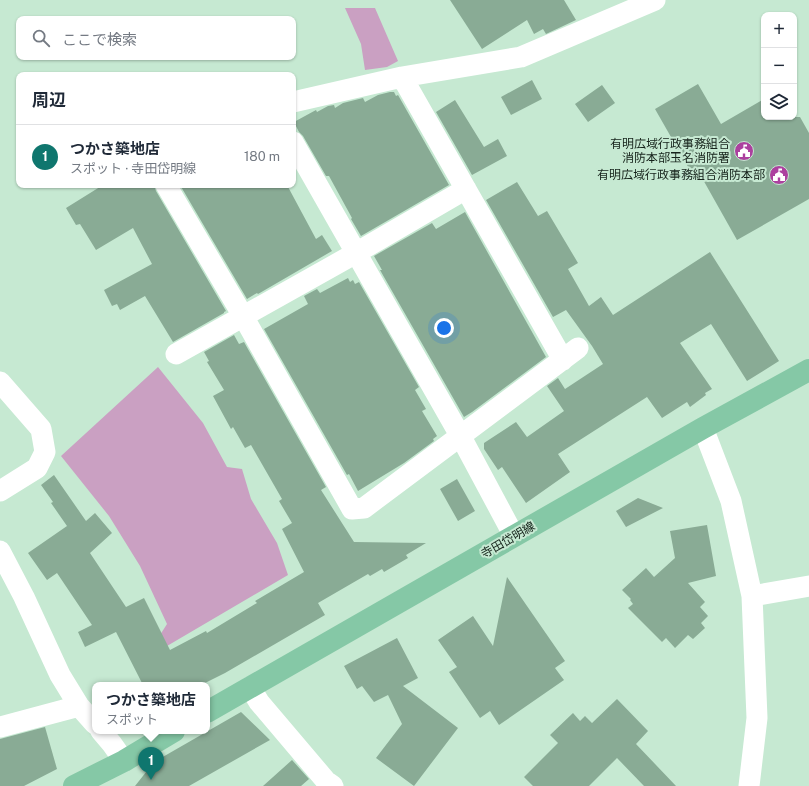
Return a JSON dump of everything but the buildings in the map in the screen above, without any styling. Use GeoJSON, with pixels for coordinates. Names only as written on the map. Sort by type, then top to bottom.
{"type":"FeatureCollection","features":[{"type":"Feature","properties":{"kind":"main road","name":"寺田岱明線"},"geometry":{"type":"LineString","coordinates":[[210,710],[703,428],[809,370]]}},
{"type":"Feature","properties":{"kind":"main road"},"geometry":{"type":"LineString","coordinates":[[84,783],[169,734]]}},
{"type":"Feature","properties":{"kind":"street"},"geometry":{"type":"LineString","coordinates":[[296,101],[402,77],[521,57],[655,0]]}},
{"type":"Feature","properties":{"kind":"street"},"geometry":{"type":"LineString","coordinates":[[168,188],[243,316],[352,509],[364,508],[461,437],[570,354],[466,189],[402,77]]}},
{"type":"Feature","properties":{"kind":"street"},"geometry":{"type":"LineString","coordinates":[[296,147],[461,437],[514,536]]}},
{"type":"Feature","properties":{"kind":"street"},"geometry":{"type":"LineString","coordinates":[[176,354],[356,253],[466,189]]}},
{"type":"Feature","properties":{"kind":"street"},"geometry":{"type":"LineString","coordinates":[[0,382],[41,429],[45,452],[37,468],[0,491]]}},
{"type":"Feature","properties":{"kind":"street"},"geometry":{"type":"LineString","coordinates":[[703,428],[731,501],[752,596],[757,718],[749,786]]}},
{"type":"Feature","properties":{"kind":"street"},"geometry":{"type":"LineString","coordinates":[[0,551],[24,596],[60,675],[78,706],[92,721]]}},
{"type":"Feature","properties":{"kind":"street"},"geometry":{"type":"LineString","coordinates":[[752,596],[809,586]]}},
{"type":"Feature","properties":{"kind":"street"},"geometry":{"type":"LineString","coordinates":[[250,686],[259,702],[326,781],[333,786]]}},
{"type":"Feature","properties":{"kind":"street"},"geometry":{"type":"LineString","coordinates":[[0,727],[78,706]]}},
{"type":"Feature","properties":{"kind":"street"},"geometry":{"type":"LineString","coordinates":[[103,734],[124,761]]}},
{"type":"Feature","properties":{"kind":"shaded area"},"geometry":{"type":"Polygon","coordinates":[[[345,8],[375,8],[398,61],[387,67],[365,70],[361,44],[345,8]]]}},
{"type":"Feature","properties":{"kind":"shaded area"},"geometry":{"type":"Polygon","coordinates":[[[158,367],[203,423],[227,467],[242,469],[251,499],[277,543],[288,575],[167,646],[160,635],[167,624],[140,566],[109,516],[61,456],[158,367]]]}},
{"type":"Feature","properties":{"kind":"place","name":"有明広域行政事務組合 消防本部玉名消防署"},"geometry":{"type":"Point","coordinates":[744,151]}},
{"type":"Feature","properties":{"kind":"place","name":"有明広域行政事務組合消防本部"},"geometry":{"type":"Point","coordinates":[779,175]}},
{"type":"Feature","properties":{"kind":"place","name":"つかさ築地店"},"geometry":{"type":"Point","coordinates":[151,780]}}]}
